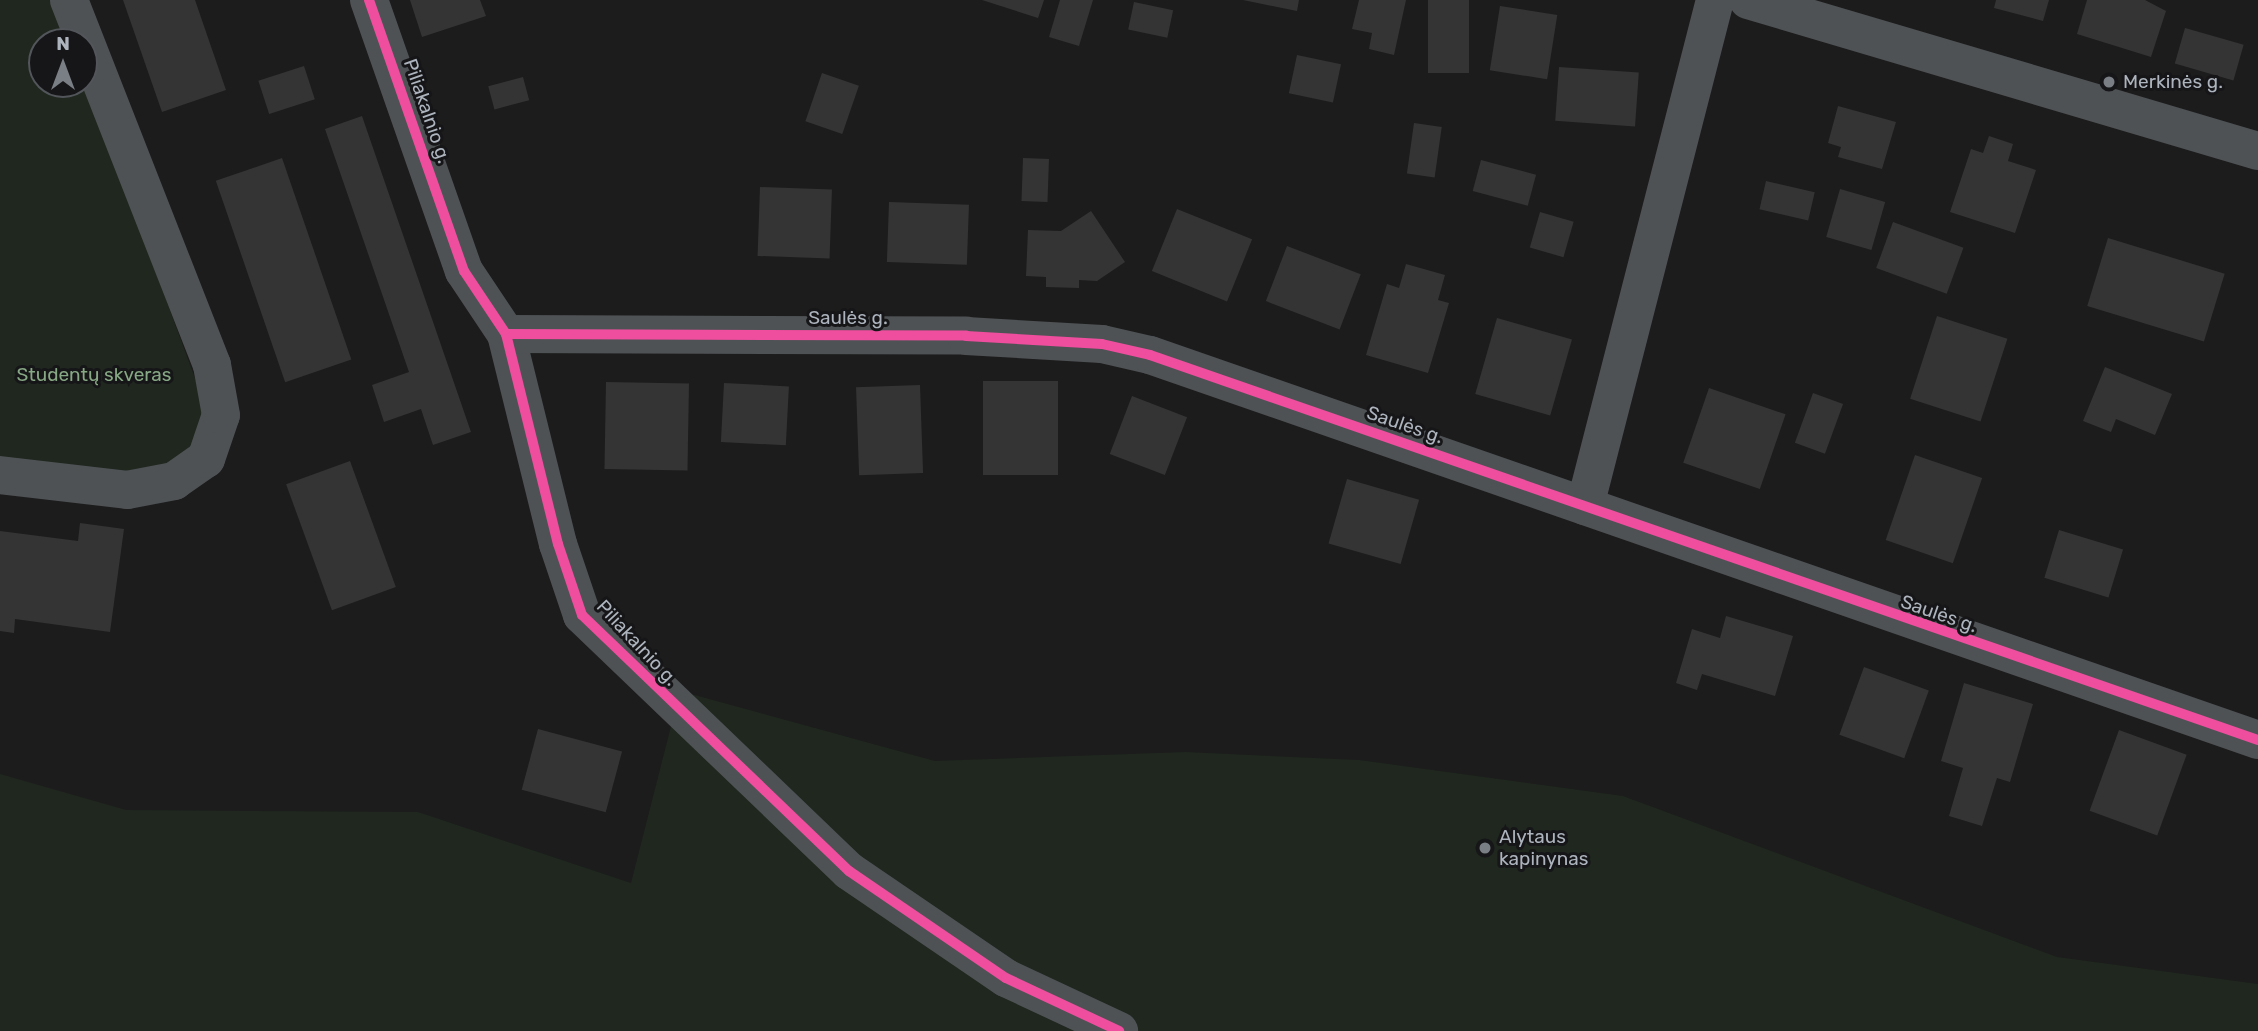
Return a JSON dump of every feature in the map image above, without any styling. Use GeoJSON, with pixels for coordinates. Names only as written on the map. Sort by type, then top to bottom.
{"type":"FeatureCollection","features":[{"type":"Feature","properties":{"kind":"street"},"geometry":{"type":"LineString","coordinates":[[0,475],[127,490],[174,481],[206,459],[221,415],[212,365],[69,0]]}},
{"type":"Feature","properties":{"kind":"street","name":"Piliakalnio g."},"geometry":{"type":"LineString","coordinates":[[369,0],[464,271],[506,334],[558,544],[583,615],[849,871],[1006,978],[1119,1031]]}},
{"type":"Feature","properties":{"kind":"street"},"geometry":{"type":"LineString","coordinates":[[1585,506],[1715,0]]}},
{"type":"Feature","properties":{"kind":"street"},"geometry":{"type":"LineString","coordinates":[[1748,0],[2258,151]]}},
{"type":"Feature","properties":{"kind":"street","name":"Saulės g."},"geometry":{"type":"LineString","coordinates":[[506,334],[966,336],[1102,344],[1585,506],[2258,740]]}},
{"type":"Feature","properties":{"kind":"green space","name":"Studentų skveras"},"geometry":{"type":"Polygon","coordinates":[[[0,0],[56,0],[66,28],[28,28],[28,98],[92,98],[200,392],[205,425],[188,453],[144,476],[0,458],[0,0]]]}},
{"type":"Feature","properties":{"kind":"green space"},"geometry":{"type":"Polygon","coordinates":[[[680,691],[935,761],[1186,752],[1359,760],[1623,796],[2057,957],[2258,984],[2258,1031],[0,1031],[0,774],[126,810],[418,812],[631,883],[680,691]]]}},
{"type":"Feature","properties":{"kind":"building"},"geometry":{"type":"Polygon","coordinates":[[[123,0],[195,0],[226,90],[162,112],[123,0]]]}},
{"type":"Feature","properties":{"kind":"building"},"geometry":{"type":"Polygon","coordinates":[[[410,0],[480,0],[486,16],[422,37],[410,0]]]}},
{"type":"Feature","properties":{"kind":"building"},"geometry":{"type":"Polygon","coordinates":[[[982,0],[1044,0],[1038,18],[982,0]]]}},
{"type":"Feature","properties":{"kind":"building"},"geometry":{"type":"Polygon","coordinates":[[[1060,0],[1093,0],[1079,46],[1049,37],[1060,0]]]}},
{"type":"Feature","properties":{"kind":"building"},"geometry":{"type":"Polygon","coordinates":[[[1243,0],[1299,0],[1297,11],[1243,0]]]}},
{"type":"Feature","properties":{"kind":"building"},"geometry":{"type":"Polygon","coordinates":[[[1359,0],[1406,0],[1394,55],[1369,49],[1372,33],[1352,29],[1359,0]]]}},
{"type":"Feature","properties":{"kind":"building"},"geometry":{"type":"Polygon","coordinates":[[[1428,0],[1469,0],[1469,73],[1428,73],[1428,0]]]}},
{"type":"Feature","properties":{"kind":"building"},"geometry":{"type":"Polygon","coordinates":[[[1996,0],[2049,0],[2043,21],[1994,8],[1996,0]]]}},
{"type":"Feature","properties":{"kind":"building"},"geometry":{"type":"Polygon","coordinates":[[[2087,0],[2145,0],[2166,11],[2151,57],[2077,34],[2087,0]]]}},
{"type":"Feature","properties":{"kind":"building"},"geometry":{"type":"Polygon","coordinates":[[[1134,2],[1173,10],[1167,38],[1128,29],[1134,2]]]}},
{"type":"Feature","properties":{"kind":"building"},"geometry":{"type":"Polygon","coordinates":[[[1500,6],[1557,15],[1547,79],[1490,70],[1500,6]]]}},
{"type":"Feature","properties":{"kind":"building"},"geometry":{"type":"Polygon","coordinates":[[[2185,28],[2244,45],[2233,80],[2175,64],[2185,28]]]}},
{"type":"Feature","properties":{"kind":"building"},"geometry":{"type":"Polygon","coordinates":[[[1297,55],[1341,64],[1333,103],[1289,93],[1297,55]]]}},
{"type":"Feature","properties":{"kind":"building"},"geometry":{"type":"Polygon","coordinates":[[[304,66],[315,99],[269,114],[258,81],[304,66]]]}},
{"type":"Feature","properties":{"kind":"building"},"geometry":{"type":"Polygon","coordinates":[[[1559,67],[1639,73],[1635,126],[1555,121],[1559,67]]]}},
{"type":"Feature","properties":{"kind":"building"},"geometry":{"type":"Polygon","coordinates":[[[822,73],[859,86],[842,134],[805,121],[822,73]]]}},
{"type":"Feature","properties":{"kind":"building"},"geometry":{"type":"Polygon","coordinates":[[[523,77],[529,100],[494,109],[488,86],[523,77]]]}},
{"type":"Feature","properties":{"kind":"building"},"geometry":{"type":"Polygon","coordinates":[[[1838,106],[1896,122],[1882,169],[1838,157],[1841,147],[1828,143],[1838,106]]]}},
{"type":"Feature","properties":{"kind":"building"},"geometry":{"type":"Polygon","coordinates":[[[362,116],[471,432],[433,445],[421,409],[384,422],[372,385],[409,372],[325,129],[362,116]]]}},
{"type":"Feature","properties":{"kind":"building"},"geometry":{"type":"Polygon","coordinates":[[[1414,123],[1442,127],[1435,177],[1407,174],[1414,123]]]}},
{"type":"Feature","properties":{"kind":"building"},"geometry":{"type":"Polygon","coordinates":[[[1989,136],[2013,144],[2008,161],[2036,170],[2015,233],[1950,212],[1971,149],[1983,153],[1989,136]]]}},
{"type":"Feature","properties":{"kind":"building"},"geometry":{"type":"Polygon","coordinates":[[[282,158],[351,359],[285,382],[216,181],[282,158]]]}},
{"type":"Feature","properties":{"kind":"building"},"geometry":{"type":"Polygon","coordinates":[[[1023,158],[1049,159],[1047,202],[1021,201],[1023,158]]]}},
{"type":"Feature","properties":{"kind":"building"},"geometry":{"type":"Polygon","coordinates":[[[1481,160],[1536,175],[1528,206],[1473,191],[1481,160]]]}},
{"type":"Feature","properties":{"kind":"building"},"geometry":{"type":"Polygon","coordinates":[[[1766,181],[1815,192],[1808,221],[1759,209],[1766,181]]]}},
{"type":"Feature","properties":{"kind":"building"},"geometry":{"type":"Polygon","coordinates":[[[760,187],[832,190],[830,258],[758,256],[760,187]]]}},
{"type":"Feature","properties":{"kind":"building"},"geometry":{"type":"Polygon","coordinates":[[[1840,189],[1885,202],[1871,250],[1826,237],[1840,189]]]}},
{"type":"Feature","properties":{"kind":"building"},"geometry":{"type":"Polygon","coordinates":[[[889,202],[969,205],[967,265],[887,262],[889,202]]]}},
{"type":"Feature","properties":{"kind":"building"},"geometry":{"type":"Polygon","coordinates":[[[1177,209],[1252,239],[1227,301],[1152,271],[1177,209]]]}},
{"type":"Feature","properties":{"kind":"building"},"geometry":{"type":"Polygon","coordinates":[[[1091,211],[1125,262],[1097,281],[1079,280],[1079,288],[1046,287],[1046,277],[1026,276],[1028,230],[1061,231],[1091,211]]]}},
{"type":"Feature","properties":{"kind":"building"},"geometry":{"type":"Polygon","coordinates":[[[1540,212],[1574,222],[1563,257],[1530,248],[1540,212]]]}},
{"type":"Feature","properties":{"kind":"building"},"geometry":{"type":"Polygon","coordinates":[[[1893,222],[1963,248],[1947,294],[1876,268],[1893,222]]]}},
{"type":"Feature","properties":{"kind":"building"},"geometry":{"type":"Polygon","coordinates":[[[2108,238],[2225,274],[2204,342],[2087,306],[2108,238]]]}},
{"type":"Feature","properties":{"kind":"building"},"geometry":{"type":"Polygon","coordinates":[[[1287,246],[1361,274],[1340,329],[1266,301],[1287,246]]]}},
{"type":"Feature","properties":{"kind":"building"},"geometry":{"type":"Polygon","coordinates":[[[1406,264],[1445,275],[1438,300],[1449,303],[1428,373],[1366,355],[1387,284],[1399,288],[1406,264]]]}},
{"type":"Feature","properties":{"kind":"building"},"geometry":{"type":"Polygon","coordinates":[[[1937,316],[2007,339],[1980,422],[1910,399],[1937,316]]]}},
{"type":"Feature","properties":{"kind":"building"},"geometry":{"type":"Polygon","coordinates":[[[1497,318],[1572,339],[1550,415],[1475,394],[1497,318]]]}},
{"type":"Feature","properties":{"kind":"building"},"geometry":{"type":"Polygon","coordinates":[[[2105,367],[2172,394],[2155,435],[2116,419],[2111,432],[2083,421],[2105,367]]]}},
{"type":"Feature","properties":{"kind":"building"},"geometry":{"type":"Polygon","coordinates":[[[983,381],[1058,381],[1058,475],[983,475],[983,381]]]}},
{"type":"Feature","properties":{"kind":"building"},"geometry":{"type":"Polygon","coordinates":[[[606,382],[689,383],[687,470],[604,469],[606,382]]]}},
{"type":"Feature","properties":{"kind":"building"},"geometry":{"type":"Polygon","coordinates":[[[724,383],[789,386],[786,445],[721,442],[724,383]]]}},
{"type":"Feature","properties":{"kind":"building"},"geometry":{"type":"Polygon","coordinates":[[[920,385],[923,473],[859,475],[856,387],[920,385]]]}},
{"type":"Feature","properties":{"kind":"building"},"geometry":{"type":"Polygon","coordinates":[[[1709,388],[1786,414],[1760,489],[1683,463],[1709,388]]]}},
{"type":"Feature","properties":{"kind":"building"},"geometry":{"type":"Polygon","coordinates":[[[1813,393],[1843,404],[1825,454],[1795,443],[1813,393]]]}},
{"type":"Feature","properties":{"kind":"building"},"geometry":{"type":"Polygon","coordinates":[[[1132,396],[1187,417],[1165,475],[1110,454],[1132,396]]]}},
{"type":"Feature","properties":{"kind":"building"},"geometry":{"type":"Polygon","coordinates":[[[1915,455],[1982,478],[1953,563],[1886,540],[1915,455]]]}},
{"type":"Feature","properties":{"kind":"building"},"geometry":{"type":"Polygon","coordinates":[[[350,461],[396,587],[332,610],[286,484],[350,461]]]}},
{"type":"Feature","properties":{"kind":"building"},"geometry":{"type":"Polygon","coordinates":[[[1347,479],[1419,500],[1401,564],[1329,543],[1347,479]]]}},
{"type":"Feature","properties":{"kind":"building"},"geometry":{"type":"Polygon","coordinates":[[[80,523],[124,529],[110,632],[15,619],[14,633],[0,631],[0,531],[78,541],[80,523]]]}},
{"type":"Feature","properties":{"kind":"building"},"geometry":{"type":"Polygon","coordinates":[[[2059,530],[2123,550],[2108,597],[2044,578],[2059,530]]]}},
{"type":"Feature","properties":{"kind":"building"},"geometry":{"type":"Polygon","coordinates":[[[1726,616],[1793,636],[1775,696],[1702,674],[1697,690],[1676,683],[1692,629],[1720,638],[1726,616]]]}},
{"type":"Feature","properties":{"kind":"building"},"geometry":{"type":"Polygon","coordinates":[[[1864,667],[1929,691],[1904,758],[1839,735],[1864,667]]]}},
{"type":"Feature","properties":{"kind":"building"},"geometry":{"type":"Polygon","coordinates":[[[1964,683],[2033,704],[2010,782],[1997,778],[1982,826],[1949,816],[1963,768],[1941,761],[1964,683]]]}},
{"type":"Feature","properties":{"kind":"building"},"geometry":{"type":"Polygon","coordinates":[[[538,729],[622,752],[606,812],[522,790],[538,729]]]}},
{"type":"Feature","properties":{"kind":"building"},"geometry":{"type":"Polygon","coordinates":[[[2119,730],[2187,755],[2157,835],[2090,811],[2119,730]]]}},
{"type":"Feature","properties":{"kind":"cycle path"},"geometry":{"type":"LineString","coordinates":[[369,0],[464,271],[506,334],[558,544],[582,615],[849,871],[1006,978],[1119,1031]]}},
{"type":"Feature","properties":{"kind":"cycle path"},"geometry":{"type":"LineString","coordinates":[[506,334],[966,336],[1102,344],[1150,355],[2258,740]]}},
{"type":"Feature","properties":{"kind":"place","name":"Merkinės g."},"geometry":{"type":"Point","coordinates":[2109,82]}},
{"type":"Feature","properties":{"kind":"place","name":"Alytaus kapinynas"},"geometry":{"type":"Point","coordinates":[1485,848]}}]}
